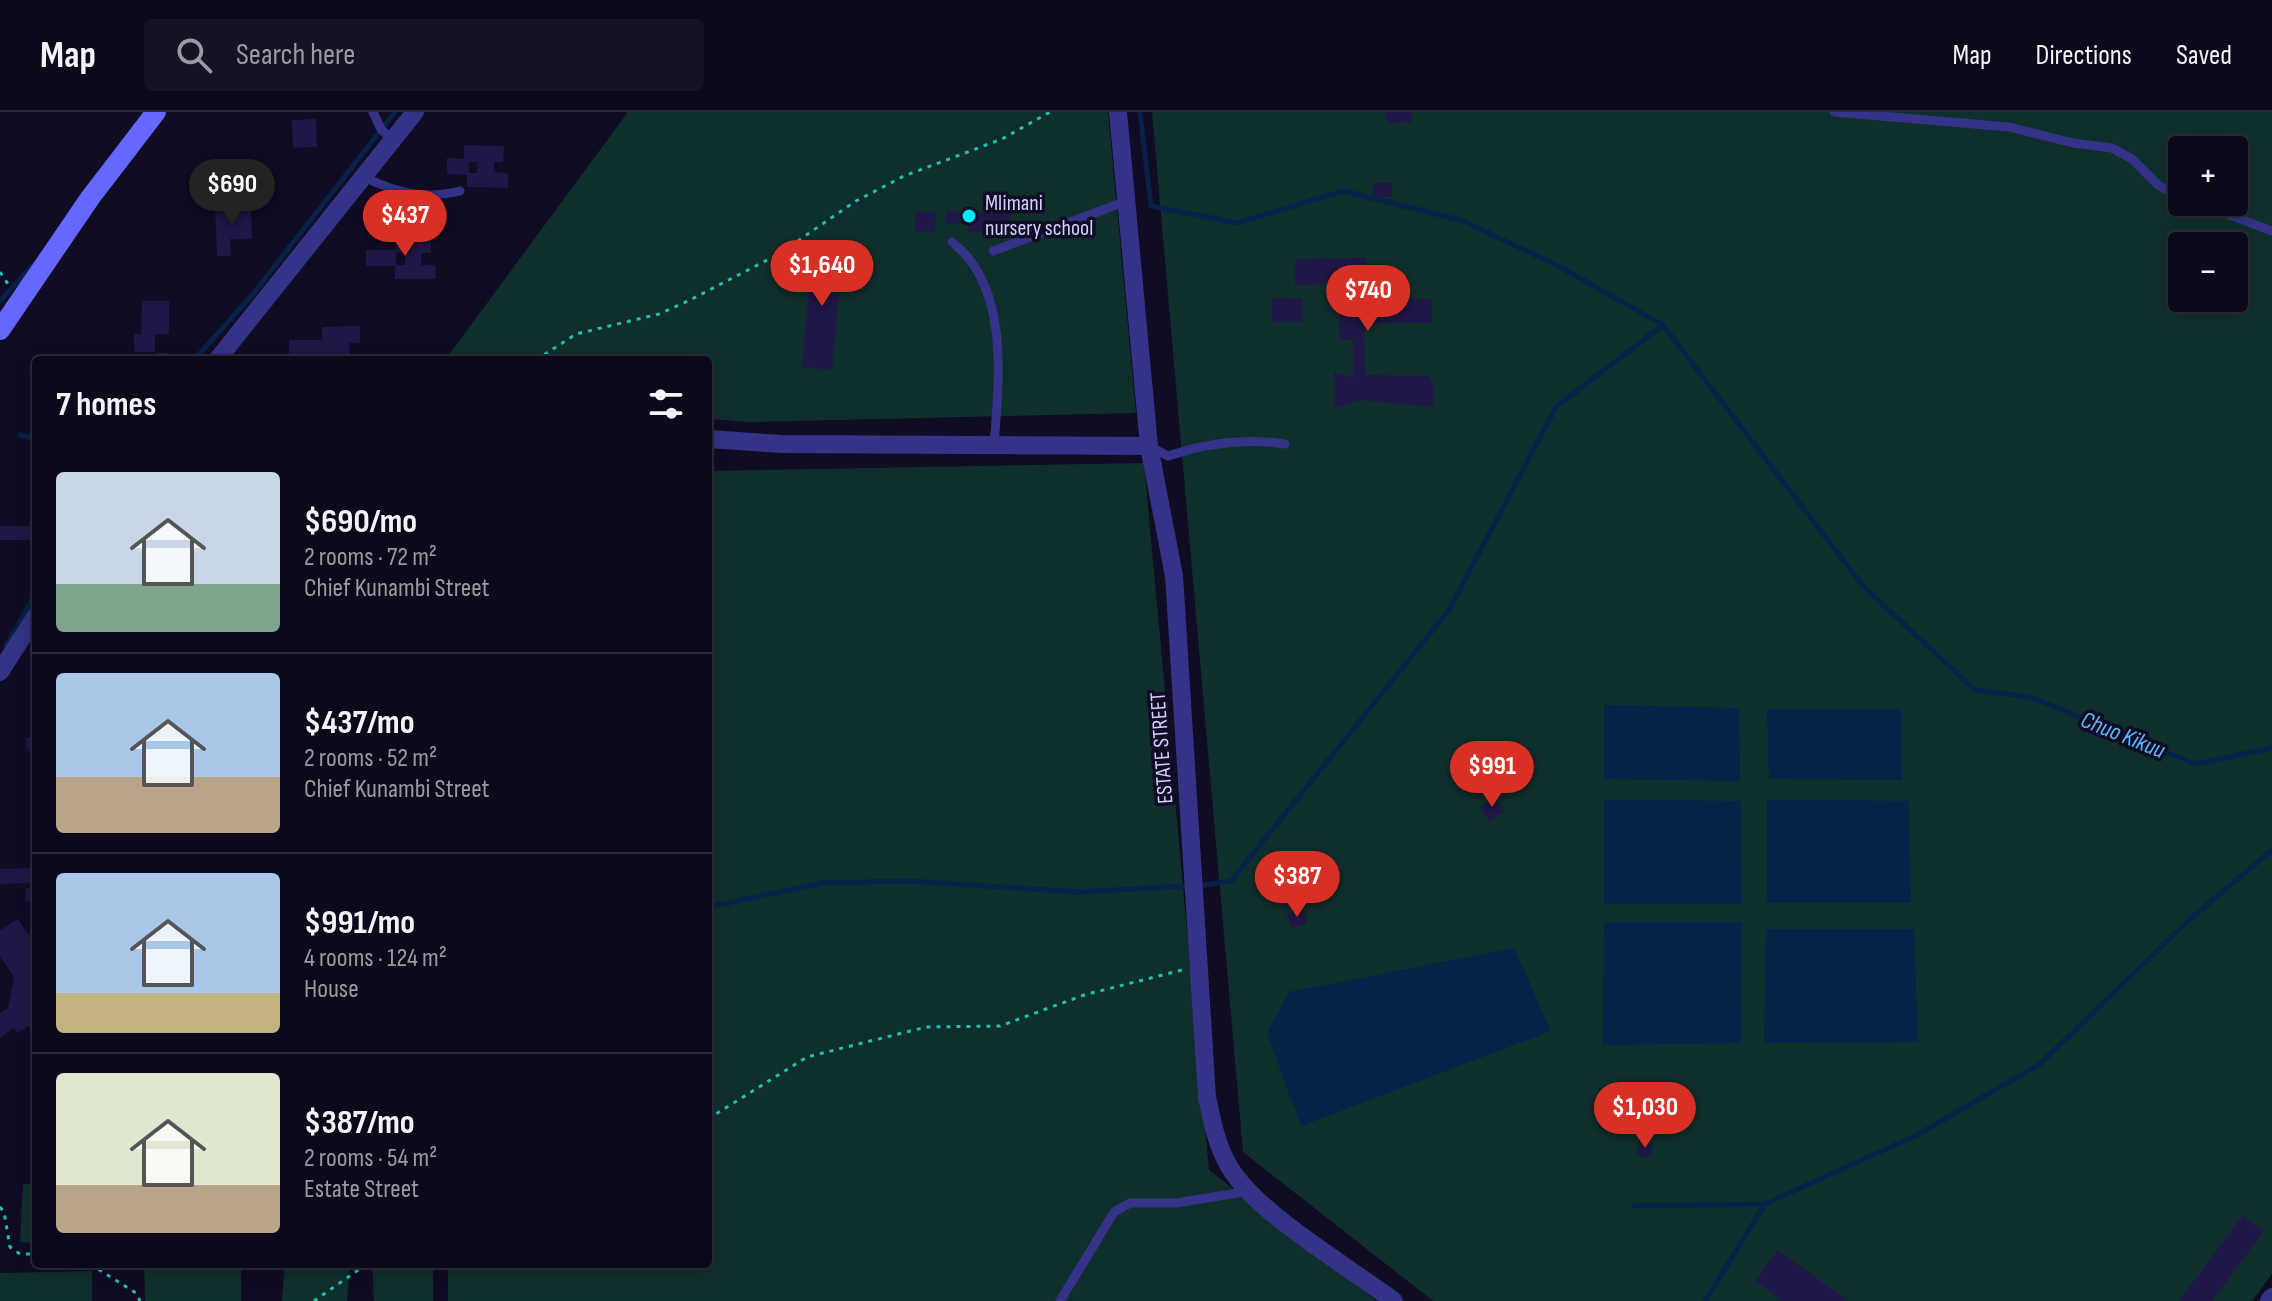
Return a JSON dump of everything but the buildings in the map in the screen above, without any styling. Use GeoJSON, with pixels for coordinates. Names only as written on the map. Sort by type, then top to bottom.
{"type":"FeatureCollection","features":[{"type":"Feature","properties":{"kind":"street"},"geometry":{"type":"LineString","coordinates":[[0,330],[90,198],[156,112]]}},
{"type":"Feature","properties":{"kind":"street"},"geometry":{"type":"LineString","coordinates":[[220,356],[415,112]]}},
{"type":"Feature","properties":{"kind":"street","name":"ESTATE STREET"},"geometry":{"type":"LineString","coordinates":[[1118,112],[1149,446],[1174,576],[1207,1097],[1216,1139],[1237,1178],[1268,1208],[1394,1301]]}},
{"type":"Feature","properties":{"kind":"street"},"geometry":{"type":"LineString","coordinates":[[712,439],[782,444],[1149,446]]}},
{"type":"Feature","properties":{"kind":"street"},"geometry":{"type":"LineString","coordinates":[[0,672],[32,622]]}},
{"type":"Feature","properties":{"kind":"lane"},"geometry":{"type":"LineString","coordinates":[[373,112],[392,140]]}},
{"type":"Feature","properties":{"kind":"lane"},"geometry":{"type":"LineString","coordinates":[[1834,112],[2009,127],[2073,143],[2112,148],[2132,159],[2158,185],[2168,190]]}},
{"type":"Feature","properties":{"kind":"lane"},"geometry":{"type":"LineString","coordinates":[[362,176],[388,189],[414,196],[435,197],[460,191]]}},
{"type":"Feature","properties":{"kind":"lane"},"geometry":{"type":"LineString","coordinates":[[993,251],[1124,202]]}},
{"type":"Feature","properties":{"kind":"lane"},"geometry":{"type":"LineString","coordinates":[[2232,216],[2272,231]]}},
{"type":"Feature","properties":{"kind":"lane"},"geometry":{"type":"LineString","coordinates":[[952,242],[966,252],[984,285],[993,315],[997,340],[998,395],[994,445]]}},
{"type":"Feature","properties":{"kind":"lane"},"geometry":{"type":"LineString","coordinates":[[1149,446],[1168,456],[1193,448],[1241,441],[1285,444]]}},
{"type":"Feature","properties":{"kind":"lane"},"geometry":{"type":"LineString","coordinates":[[1060,1301],[1114,1212],[1130,1203],[1176,1203],[1250,1191]]}},
{"type":"Feature","properties":{"kind":"path"},"geometry":{"type":"LineString","coordinates":[[542,356],[576,334],[659,314],[688,301],[777,255],[880,188],[1002,139],[1050,112]]}},
{"type":"Feature","properties":{"kind":"path"},"geometry":{"type":"LineString","coordinates":[[712,1116],[807,1057],[926,1027],[1000,1026],[1084,995],[1201,965]]}},
{"type":"Feature","properties":{"kind":"path"},"geometry":{"type":"LineString","coordinates":[[0,1207],[4,1212],[10,1247],[20,1254],[32,1254]]}},
{"type":"Feature","properties":{"kind":"path"},"geometry":{"type":"LineString","coordinates":[[96,1268],[136,1293],[140,1301]]}},
{"type":"Feature","properties":{"kind":"path"},"geometry":{"type":"LineString","coordinates":[[314,1301],[361,1268]]}},
{"type":"Feature","properties":{"kind":"green space"},"geometry":{"type":"Polygon","coordinates":[[[628,112],[1108,112],[1136,413],[751,422],[712,419],[712,356],[448,356],[628,112]]]}},
{"type":"Feature","properties":{"kind":"green space"},"geometry":{"type":"Polygon","coordinates":[[[1152,112],[2272,112],[2272,1274],[2252,1301],[1433,1301],[1243,1152],[1152,112]]]}},
{"type":"Feature","properties":{"kind":"green space"},"geometry":{"type":"Polygon","coordinates":[[[1144,463],[1209,1170],[1377,1301],[448,1301],[448,1268],[712,1268],[712,471],[1144,463]]]}},
{"type":"Feature","properties":{"kind":"green space"},"geometry":{"type":"Polygon","coordinates":[[[23,1184],[32,1184],[32,1243],[20,1242],[23,1184]]]}},
{"type":"Feature","properties":{"kind":"green space"},"geometry":{"type":"Polygon","coordinates":[[[144,1268],[241,1268],[241,1301],[145,1301],[144,1268]]]}},
{"type":"Feature","properties":{"kind":"green space"},"geometry":{"type":"Polygon","coordinates":[[[285,1268],[350,1268],[347,1301],[282,1301],[285,1268]]]}},
{"type":"Feature","properties":{"kind":"green space"},"geometry":{"type":"Polygon","coordinates":[[[372,1268],[433,1268],[433,1301],[374,1301],[372,1268]]]}},
{"type":"Feature","properties":{"kind":"green space"},"geometry":{"type":"Polygon","coordinates":[[[92,1271],[92,1301],[0,1301],[0,1273],[92,1271]]]}},
{"type":"Feature","properties":{"kind":"water"},"geometry":{"type":"Polygon","coordinates":[[[1604,705],[1739,708],[1740,781],[1604,779],[1604,705]]]}},
{"type":"Feature","properties":{"kind":"water"},"geometry":{"type":"Polygon","coordinates":[[[1767,709],[1902,709],[1902,780],[1769,779],[1767,709]]]}},
{"type":"Feature","properties":{"kind":"water"},"geometry":{"type":"Polygon","coordinates":[[[1604,800],[1741,801],[1742,904],[1604,904],[1604,800]]]}},
{"type":"Feature","properties":{"kind":"water"},"geometry":{"type":"Polygon","coordinates":[[[1767,800],[1909,801],[1911,903],[1767,903],[1767,800]]]}},
{"type":"Feature","properties":{"kind":"water"},"geometry":{"type":"Polygon","coordinates":[[[1604,922],[1742,922],[1741,1043],[1603,1045],[1604,922]]]}},
{"type":"Feature","properties":{"kind":"water"},"geometry":{"type":"Polygon","coordinates":[[[1766,929],[1914,929],[1918,1042],[1764,1043],[1766,929]]]}},
{"type":"Feature","properties":{"kind":"water"},"geometry":{"type":"Polygon","coordinates":[[[1514,948],[1551,1031],[1301,1126],[1267,1033],[1289,992],[1514,948]]]}},
{"type":"Feature","properties":{"kind":"waterway"},"geometry":{"type":"LineString","coordinates":[[198,356],[253,294],[395,112]]}},
{"type":"Feature","properties":{"kind":"waterway","name":"Chuo Kikuu"},"geometry":{"type":"LineString","coordinates":[[1140,112],[1151,206],[1237,223],[1343,191],[1464,221],[1562,268],[1663,325],[1863,586],[1975,690],[2030,697],[2196,764],[2272,748]]}},
{"type":"Feature","properties":{"kind":"waterway"},"geometry":{"type":"LineString","coordinates":[[0,301],[35,263]]}},
{"type":"Feature","properties":{"kind":"waterway"},"geometry":{"type":"LineString","coordinates":[[1198,886],[1231,881],[1449,610],[1556,407],[1663,325]]}},
{"type":"Feature","properties":{"kind":"waterway"},"geometry":{"type":"LineString","coordinates":[[20,435],[32,438]]}},
{"type":"Feature","properties":{"kind":"waterway"},"geometry":{"type":"LineString","coordinates":[[6,646],[32,600]]}},
{"type":"Feature","properties":{"kind":"waterway"},"geometry":{"type":"LineString","coordinates":[[1634,1206],[1765,1204],[1917,1135],[2040,1064],[2189,920],[2272,850]]}},
{"type":"Feature","properties":{"kind":"waterway"},"geometry":{"type":"LineString","coordinates":[[712,906],[823,883],[908,881],[1079,892],[1188,886]]}},
{"type":"Feature","properties":{"kind":"waterway"},"geometry":{"type":"LineString","coordinates":[[1705,1301],[1765,1204]]}},
{"type":"Feature","properties":{"kind":"place","name":"Mlimani nursery school"},"geometry":{"type":"Point","coordinates":[969,216]}}]}
